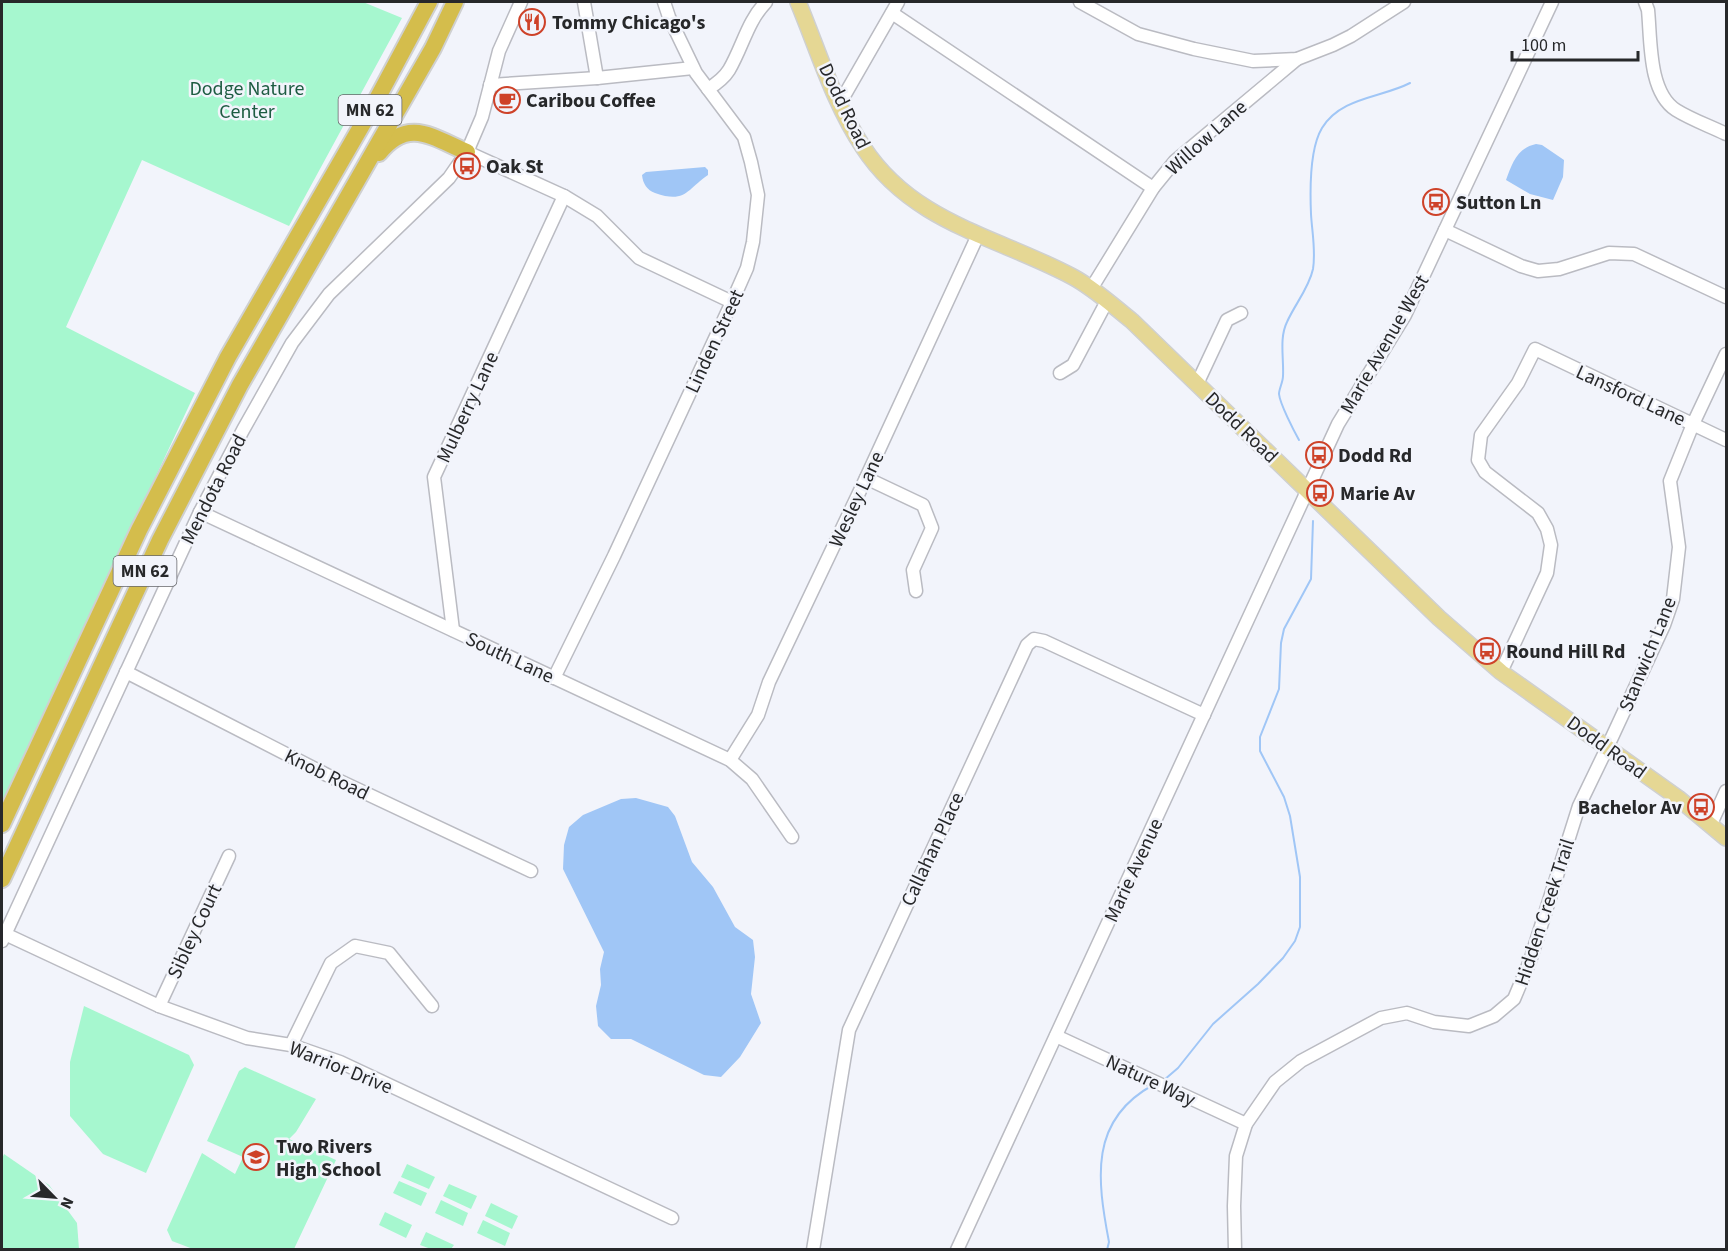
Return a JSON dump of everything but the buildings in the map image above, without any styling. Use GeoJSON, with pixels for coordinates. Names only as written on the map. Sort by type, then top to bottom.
{"type":"FeatureCollection","features":[{"type":"Feature","properties":{"kind":"highway","name":"MN 62"},"geometry":{"type":"LineString","coordinates":[[2,824],[139,530],[222,368],[376,99],[428,3]]}},
{"type":"Feature","properties":{"kind":"highway","name":"MN 62"},"geometry":{"type":"LineString","coordinates":[[2,879],[183,495],[240,385],[360,178],[433,48],[452,8]]}},
{"type":"Feature","properties":{"kind":"highway"},"geometry":{"type":"LineString","coordinates":[[360,178],[388,142],[399,135],[415,132],[427,134],[466,152]]}},
{"type":"Feature","properties":{"kind":"highway"},"geometry":{"type":"LineString","coordinates":[[183,495],[212,419],[230,387],[229,374],[222,368]]}},
{"type":"Feature","properties":{"kind":"main road","name":"Dodd Road"},"geometry":{"type":"LineString","coordinates":[[798,2],[840,103],[863,148],[893,183],[932,213],[1056,269],[1107,301],[1132,321],[1439,618],[1501,672],[1678,798],[1726,838]]}},
{"type":"Feature","properties":{"kind":"street","name":"Mendota Road"},"geometry":{"type":"LineString","coordinates":[[3,937],[200,512],[243,430],[292,343],[329,294],[372,251],[429,200],[449,178],[466,152],[482,117],[499,51],[521,2]]}},
{"type":"Feature","properties":{"kind":"street"},"geometry":{"type":"LineString","coordinates":[[584,2],[597,78]]}},
{"type":"Feature","properties":{"kind":"street","name":"Linden Street"},"geometry":{"type":"LineString","coordinates":[[554,678],[614,556],[732,302],[750,259],[753,242],[758,195],[744,137],[693,68],[664,2]]}},
{"type":"Feature","properties":{"kind":"street"},"geometry":{"type":"LineString","coordinates":[[708,90],[729,70],[749,23],[766,2]]}},
{"type":"Feature","properties":{"kind":"street"},"geometry":{"type":"LineString","coordinates":[[1080,2],[1138,34],[1194,49],[1253,61],[1297,59],[1352,36],[1404,2]]}},
{"type":"Feature","properties":{"kind":"street","name":"Marie Avenue West"},"geometry":{"type":"LineString","coordinates":[[1307,490],[1338,424],[1405,315],[1552,2]]}},
{"type":"Feature","properties":{"kind":"street"},"geometry":{"type":"LineString","coordinates":[[1645,2],[1648,10],[1655,79],[1662,95],[1674,109],[1726,134]]}},
{"type":"Feature","properties":{"kind":"street"},"geometry":{"type":"LineString","coordinates":[[840,103],[895,7],[1153,188]]}},
{"type":"Feature","properties":{"kind":"street","name":"Willow Lane"},"geometry":{"type":"LineString","coordinates":[[1091,289],[1153,188],[1175,161],[1297,59]]}},
{"type":"Feature","properties":{"kind":"street"},"geometry":{"type":"LineString","coordinates":[[490,85],[597,78],[693,68]]}},
{"type":"Feature","properties":{"kind":"street"},"geometry":{"type":"LineString","coordinates":[[466,152],[564,196],[597,216],[639,258],[732,302]]}},
{"type":"Feature","properties":{"kind":"street","name":"Mulberry Lane"},"geometry":{"type":"LineString","coordinates":[[453,630],[434,477],[564,196]]}},
{"type":"Feature","properties":{"kind":"street"},"geometry":{"type":"LineString","coordinates":[[1445,230],[1521,266],[1538,271],[1559,269],[1609,253],[1634,254],[1726,297]]}},
{"type":"Feature","properties":{"kind":"street","name":"Wesley Lane"},"geometry":{"type":"LineString","coordinates":[[730,760],[758,715],[769,682],[978,235]]}},
{"type":"Feature","properties":{"kind":"street"},"geometry":{"type":"LineString","coordinates":[[1060,373],[1073,365],[1107,301]]}},
{"type":"Feature","properties":{"kind":"street"},"geometry":{"type":"LineString","coordinates":[[1197,384],[1227,320],[1241,313]]}},
{"type":"Feature","properties":{"kind":"street","name":"Lansford Lane"},"geometry":{"type":"LineString","coordinates":[[1501,672],[1547,573],[1551,545],[1547,529],[1538,513],[1485,472],[1478,460],[1481,435],[1518,383],[1535,349],[1726,440]]}},
{"type":"Feature","properties":{"kind":"street","name":"Stanwich Lane"},"geometry":{"type":"LineString","coordinates":[[1607,748],[1664,624],[1673,599],[1679,547],[1670,481],[1693,424],[1726,354]]}},
{"type":"Feature","properties":{"kind":"street"},"geometry":{"type":"LineString","coordinates":[[866,478],[923,505],[932,528],[913,570],[916,591]]}},
{"type":"Feature","properties":{"kind":"street","name":"Marie Avenue"},"geometry":{"type":"LineString","coordinates":[[957,1250],[1307,490]]}},
{"type":"Feature","properties":{"kind":"street","name":"South Lane"},"geometry":{"type":"LineString","coordinates":[[200,512],[730,760],[752,779],[792,837]]}},
{"type":"Feature","properties":{"kind":"street","name":"Callahan Place"},"geometry":{"type":"LineString","coordinates":[[813,1250],[849,1030],[1027,645],[1034,639],[1044,641],[1204,715]]}},
{"type":"Feature","properties":{"kind":"street","name":"Knob Road"},"geometry":{"type":"LineString","coordinates":[[126,672],[327,775],[531,871]]}},
{"type":"Feature","properties":{"kind":"street","name":"Hidden Creek Trail"},"geometry":{"type":"LineString","coordinates":[[1234,1250],[1236,1156],[1246,1124],[1275,1082],[1302,1061],[1381,1018],[1407,1013],[1434,1022],[1469,1026],[1494,1016],[1514,999],[1530,961],[1579,806],[1607,748]]}},
{"type":"Feature","properties":{"kind":"street"},"geometry":{"type":"LineString","coordinates":[[1711,824],[1726,791]]}},
{"type":"Feature","properties":{"kind":"street","name":"Sibley Court"},"geometry":{"type":"LineString","coordinates":[[159,1006],[229,856]]}},
{"type":"Feature","properties":{"kind":"street","name":"Warrior Drive"},"geometry":{"type":"LineString","coordinates":[[3,937],[159,1006],[247,1038],[291,1045],[340,1062],[672,1218]]}},
{"type":"Feature","properties":{"kind":"street"},"geometry":{"type":"LineString","coordinates":[[291,1045],[331,963],[355,946],[389,953],[432,1006]]}},
{"type":"Feature","properties":{"kind":"street","name":"Nature Way"},"geometry":{"type":"LineString","coordinates":[[1056,1036],[1246,1124]]}},
{"type":"Feature","properties":{"kind":"green space","name":"Dodge Nature Center"},"geometry":{"type":"Polygon","coordinates":[[[2,2],[363,2],[402,18],[289,226],[142,160],[66,327],[195,393],[2,804],[2,2]]]}},
{"type":"Feature","properties":{"kind":"green space"},"geometry":{"type":"Polygon","coordinates":[[[84,1006],[189,1055],[194,1065],[146,1173],[103,1154],[70,1116],[70,1062],[84,1006]]]}},
{"type":"Feature","properties":{"kind":"green space"},"geometry":{"type":"Polygon","coordinates":[[[245,1067],[316,1099],[296,1132],[289,1139],[336,1160],[294,1249],[193,1249],[172,1241],[167,1230],[202,1153],[235,1174],[243,1157],[207,1141],[239,1071],[245,1067]]]}},
{"type":"Feature","properties":{"kind":"green space"},"geometry":{"type":"Polygon","coordinates":[[[4,1154],[49,1185],[77,1223],[79,1249],[2,1249],[2,1159],[4,1154]]]}},
{"type":"Feature","properties":{"kind":"green space"},"geometry":{"type":"Polygon","coordinates":[[[407,1164],[435,1177],[429,1189],[401,1177],[407,1164]]]}},
{"type":"Feature","properties":{"kind":"green space"},"geometry":{"type":"Polygon","coordinates":[[[399,1181],[427,1193],[421,1206],[393,1193],[399,1181]]]}},
{"type":"Feature","properties":{"kind":"green space"},"geometry":{"type":"Polygon","coordinates":[[[449,1184],[477,1196],[471,1209],[443,1196],[449,1184]]]}},
{"type":"Feature","properties":{"kind":"green space"},"geometry":{"type":"Polygon","coordinates":[[[441,1200],[468,1213],[463,1226],[435,1213],[441,1200]]]}},
{"type":"Feature","properties":{"kind":"green space"},"geometry":{"type":"Polygon","coordinates":[[[491,1203],[518,1216],[512,1229],[485,1216],[491,1203]]]}},
{"type":"Feature","properties":{"kind":"green space"},"geometry":{"type":"Polygon","coordinates":[[[385,1212],[412,1225],[406,1238],[379,1225],[385,1212]]]}},
{"type":"Feature","properties":{"kind":"green space"},"geometry":{"type":"Polygon","coordinates":[[[483,1220],[510,1233],[505,1246],[477,1233],[483,1220]]]}},
{"type":"Feature","properties":{"kind":"green space"},"geometry":{"type":"Polygon","coordinates":[[[426,1232],[454,1245],[451,1249],[431,1249],[420,1245],[426,1232]]]}},
{"type":"Feature","properties":{"kind":"water"},"geometry":{"type":"Polygon","coordinates":[[[1536,144],[1542,145],[1564,160],[1563,177],[1553,200],[1530,194],[1506,180],[1520,153],[1536,144]]]}},
{"type":"Feature","properties":{"kind":"water"},"geometry":{"type":"Polygon","coordinates":[[[705,167],[708,175],[685,193],[673,197],[650,190],[644,184],[642,175],[646,172],[705,167]]]}},
{"type":"Feature","properties":{"kind":"water"},"geometry":{"type":"Polygon","coordinates":[[[636,798],[668,807],[675,816],[692,862],[713,887],[735,927],[753,940],[755,957],[751,994],[761,1023],[740,1057],[721,1077],[704,1075],[631,1039],[611,1039],[598,1026],[596,1006],[601,985],[600,969],[604,952],[563,869],[564,845],[569,827],[583,815],[621,799],[636,798]]]}},
{"type":"Feature","properties":{"kind":"waterway"},"geometry":{"type":"LineString","coordinates":[[1299,440],[1284,411],[1279,394],[1283,378],[1282,342],[1290,315],[1313,269],[1311,182],[1318,136],[1330,118],[1340,110],[1410,83]]}},
{"type":"Feature","properties":{"kind":"waterway"},"geometry":{"type":"LineString","coordinates":[[1164,1080],[1178,1068],[1213,1024],[1283,958],[1295,941],[1300,927],[1300,877],[1290,816],[1284,797],[1260,751],[1260,737],[1279,689],[1281,643],[1284,629],[1311,579],[1313,521]]}},
{"type":"Feature","properties":{"kind":"waterway"},"geometry":{"type":"LineString","coordinates":[[1107,1250],[1109,1242],[1101,1174],[1108,1133],[1117,1115],[1132,1099],[1153,1085]]}},
{"type":"Feature","properties":{"kind":"place","name":"Tommy Chicago's"},"geometry":{"type":"Point","coordinates":[532,22]}},
{"type":"Feature","properties":{"kind":"place","name":"Caribou Coffee"},"geometry":{"type":"Point","coordinates":[507,100]}},
{"type":"Feature","properties":{"kind":"place","name":"Oak St"},"geometry":{"type":"Point","coordinates":[467,166]}},
{"type":"Feature","properties":{"kind":"place","name":"Sutton Ln"},"geometry":{"type":"Point","coordinates":[1436,202]}},
{"type":"Feature","properties":{"kind":"place","name":"Dodd Rd"},"geometry":{"type":"Point","coordinates":[1319,455]}},
{"type":"Feature","properties":{"kind":"place","name":"Marie Av"},"geometry":{"type":"Point","coordinates":[1320,493]}},
{"type":"Feature","properties":{"kind":"place","name":"Round Hill Rd"},"geometry":{"type":"Point","coordinates":[1487,651]}},
{"type":"Feature","properties":{"kind":"place","name":"Bachelor Av"},"geometry":{"type":"Point","coordinates":[1701,807]}},
{"type":"Feature","properties":{"kind":"place","name":"Two Rivers High School"},"geometry":{"type":"Point","coordinates":[256,1157]}}]}
